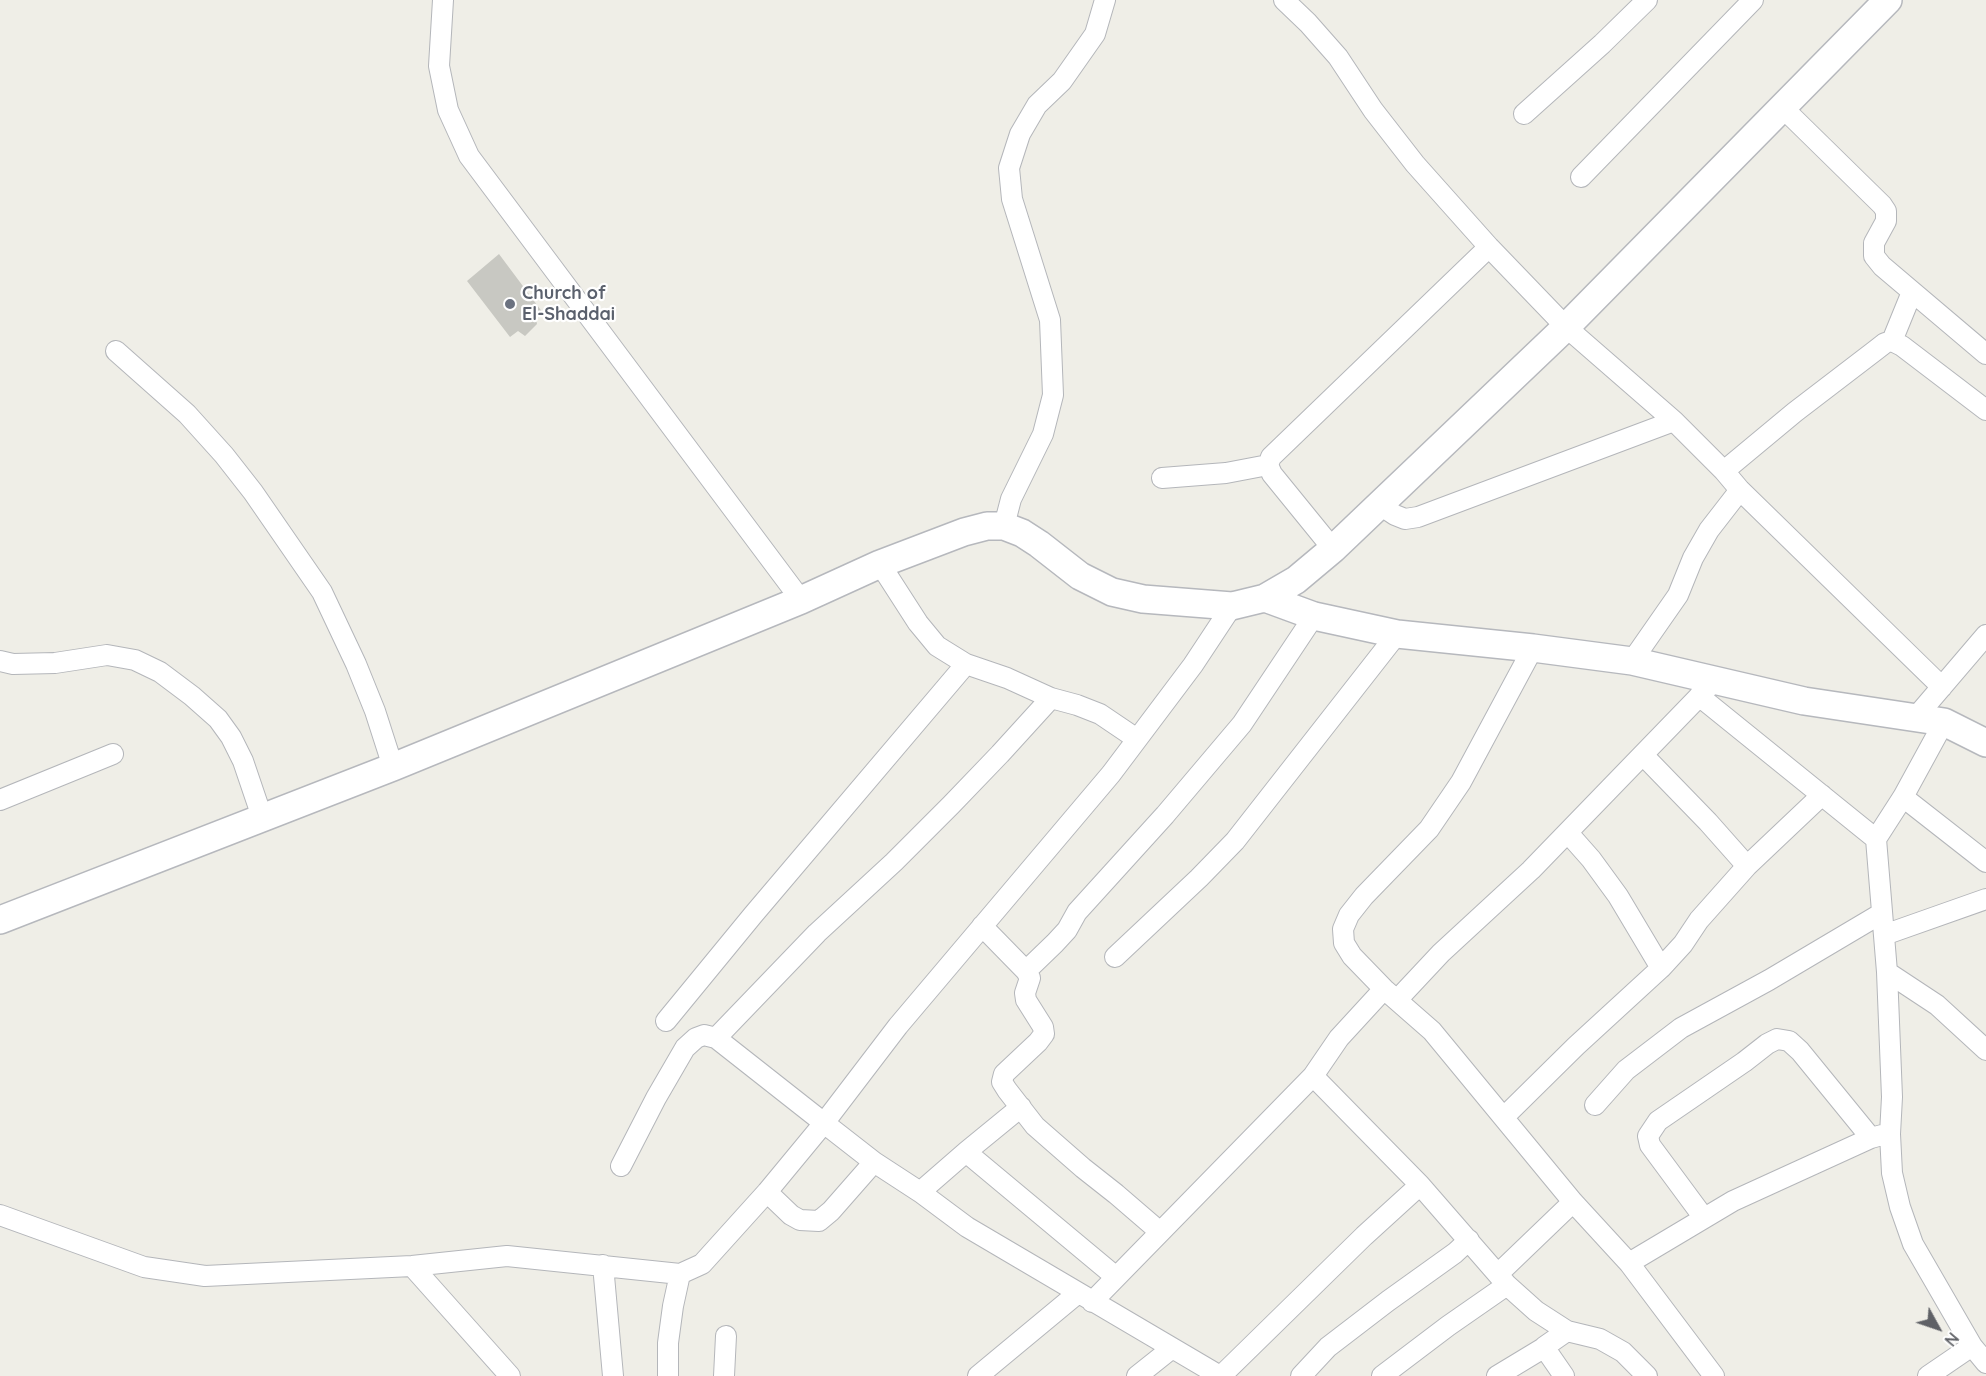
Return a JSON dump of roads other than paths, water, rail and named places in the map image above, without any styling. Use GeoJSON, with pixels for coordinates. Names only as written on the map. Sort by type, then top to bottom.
{"type":"FeatureCollection","features":[{"type":"Feature","properties":{"kind":"street"},"geometry":{"type":"LineString","coordinates":[[443,0],[439,66],[448,111],[469,156],[801,600]]}},
{"type":"Feature","properties":{"kind":"street"},"geometry":{"type":"LineString","coordinates":[[1004,525],[1011,499],[1043,434],[1053,396],[1050,320],[1012,199],[1009,168],[1020,134],[1037,105],[1062,81],[1095,34],[1105,0]]}},
{"type":"Feature","properties":{"kind":"street"},"geometry":{"type":"LineString","coordinates":[[1284,0],[1308,22],[1338,57],[1373,110],[1415,164],[1489,247],[1566,327],[1674,421],[1740,490],[1942,687]]}},
{"type":"Feature","properties":{"kind":"street"},"geometry":{"type":"LineString","coordinates":[[1524,114],[1647,0]]}},
{"type":"Feature","properties":{"kind":"street"},"geometry":{"type":"LineString","coordinates":[[1581,177],[1753,0]]}},
{"type":"Feature","properties":{"kind":"street"},"geometry":{"type":"LineString","coordinates":[[0,920],[393,767],[801,600],[880,564],[964,532],[987,526],[1004,525],[1022,533],[1080,576],[1112,592],[1143,599],[1232,606],[1265,598],[1296,580],[1334,549],[1566,327],[1888,0]]}},
{"type":"Feature","properties":{"kind":"street"},"geometry":{"type":"LineString","coordinates":[[1782,107],[1886,211],[1886,221],[1874,243],[1874,256],[1882,266],[1986,354]]}},
{"type":"Feature","properties":{"kind":"street"},"geometry":{"type":"LineString","coordinates":[[1334,549],[1272,474],[1268,465],[1270,457],[1489,247]]}},
{"type":"Feature","properties":{"kind":"street"},"geometry":{"type":"LineString","coordinates":[[1892,341],[1912,292]]}},
{"type":"Feature","properties":{"kind":"street"},"geometry":{"type":"LineString","coordinates":[[1724,471],[1795,412],[1885,343],[1892,341],[1902,346],[1986,410]]}},
{"type":"Feature","properties":{"kind":"street"},"geometry":{"type":"LineString","coordinates":[[116,351],[187,414],[224,455],[253,492],[322,592],[356,664],[375,711],[393,767]]}},
{"type":"Feature","properties":{"kind":"street"},"geometry":{"type":"LineString","coordinates":[[1380,505],[1405,519],[1418,517],[1674,421]]}},
{"type":"Feature","properties":{"kind":"street"},"geometry":{"type":"LineString","coordinates":[[1162,478],[1226,473],[1268,465]]}},
{"type":"Feature","properties":{"kind":"street"},"geometry":{"type":"LineString","coordinates":[[1632,661],[1678,595],[1693,558],[1708,530],[1740,490]]}},
{"type":"Feature","properties":{"kind":"street"},"geometry":{"type":"LineString","coordinates":[[880,564],[918,623],[937,646],[966,664],[1100,714],[1137,739]]}},
{"type":"Feature","properties":{"kind":"street"},"geometry":{"type":"LineString","coordinates":[[1265,598],[1314,616],[1397,634],[1632,661],[1707,688],[1804,700],[1944,722],[1986,743]]}},
{"type":"Feature","properties":{"kind":"street"},"geometry":{"type":"LineString","coordinates":[[0,1215],[144,1267],[205,1276],[412,1266],[507,1256],[681,1274],[692,1271],[702,1264],[767,1192],[824,1123],[898,1026],[1111,774],[1193,665],[1232,606]]}},
{"type":"Feature","properties":{"kind":"street"},"geometry":{"type":"LineString","coordinates":[[1026,971],[1061,937],[1077,912],[1165,815],[1242,724],[1314,616]]}},
{"type":"Feature","properties":{"kind":"street"},"geometry":{"type":"LineString","coordinates":[[1115,957],[1235,841],[1397,634]]}},
{"type":"Feature","properties":{"kind":"street"},"geometry":{"type":"LineString","coordinates":[[1916,717],[1986,635]]}},
{"type":"Feature","properties":{"kind":"street"},"geometry":{"type":"LineString","coordinates":[[1533,648],[1461,782],[1429,829],[1364,896],[1349,915],[1344,929],[1344,943],[1352,956],[1390,995],[1432,1031],[1573,1202],[1629,1263],[1714,1376]]}},
{"type":"Feature","properties":{"kind":"street"},"geometry":{"type":"LineString","coordinates":[[0,661],[13,664],[55,663],[107,655],[135,660],[160,672],[218,719],[231,737],[243,761],[262,817]]}},
{"type":"Feature","properties":{"kind":"street"},"geometry":{"type":"LineString","coordinates":[[666,1020],[966,664]]}},
{"type":"Feature","properties":{"kind":"street"},"geometry":{"type":"LineString","coordinates":[[978,1376],[1085,1297],[1116,1277],[1313,1076],[1339,1038],[1441,953],[1531,870],[1707,688]]}},
{"type":"Feature","properties":{"kind":"street"},"geometry":{"type":"LineString","coordinates":[[1707,688],[1822,795],[1876,839]]}},
{"type":"Feature","properties":{"kind":"street"},"geometry":{"type":"LineString","coordinates":[[716,1038],[817,933],[894,862],[1052,698]]}},
{"type":"Feature","properties":{"kind":"street"},"geometry":{"type":"LineString","coordinates":[[1881,1136],[1892,1097],[1887,972],[1876,839],[1903,797],[1944,722]]}},
{"type":"Feature","properties":{"kind":"street"},"geometry":{"type":"LineString","coordinates":[[0,800],[113,754]]}},
{"type":"Feature","properties":{"kind":"street"},"geometry":{"type":"LineString","coordinates":[[1643,755],[1747,866]]}},
{"type":"Feature","properties":{"kind":"street"},"geometry":{"type":"LineString","coordinates":[[1504,1117],[1576,1046],[1661,968],[1683,944],[1699,920],[1747,866],[1822,795]]}},
{"type":"Feature","properties":{"kind":"street"},"geometry":{"type":"LineString","coordinates":[[1903,797],[1986,862]]}},
{"type":"Feature","properties":{"kind":"street"},"geometry":{"type":"LineString","coordinates":[[1568,833],[1591,859],[1618,896],[1661,968]]}},
{"type":"Feature","properties":{"kind":"street"},"geometry":{"type":"LineString","coordinates":[[1884,935],[1986,899]]}},
{"type":"Feature","properties":{"kind":"street"},"geometry":{"type":"LineString","coordinates":[[1594,1105],[1626,1070],[1681,1028],[1769,980],[1882,913]]}},
{"type":"Feature","properties":{"kind":"street"},"geometry":{"type":"LineString","coordinates":[[982,926],[1026,971],[1030,978],[1025,993],[1026,1000],[1043,1027],[1044,1034],[1004,1074],[1002,1082],[1035,1126],[1160,1231]]}},
{"type":"Feature","properties":{"kind":"street"},"geometry":{"type":"LineString","coordinates":[[1887,972],[1937,1005],[1986,1050]]}},
{"type":"Feature","properties":{"kind":"street"},"geometry":{"type":"LineString","coordinates":[[621,1166],[685,1048],[696,1038],[704,1035],[716,1038],[874,1162],[967,1227],[1171,1349],[1221,1376],[1364,1236],[1420,1185]]}},
{"type":"Feature","properties":{"kind":"street"},"geometry":{"type":"LineString","coordinates":[[1704,1218],[1650,1145],[1648,1136],[1658,1121],[1767,1044],[1777,1039],[1789,1041],[1881,1136],[1900,1207],[1913,1244],[1981,1353],[1928,1376]]}},
{"type":"Feature","properties":{"kind":"street"},"geometry":{"type":"LineString","coordinates":[[1313,1076],[1420,1185],[1503,1279],[1536,1311],[1567,1331],[1600,1339],[1623,1352],[1647,1376]]}},
{"type":"Feature","properties":{"kind":"street"},"geometry":{"type":"LineString","coordinates":[[920,1192],[1021,1107]]}},
{"type":"Feature","properties":{"kind":"street"},"geometry":{"type":"LineString","coordinates":[[1629,1263],[1734,1201],[1881,1136]]}},
{"type":"Feature","properties":{"kind":"street"},"geometry":{"type":"LineString","coordinates":[[966,1152],[1116,1277]]}},
{"type":"Feature","properties":{"kind":"street"},"geometry":{"type":"LineString","coordinates":[[767,1192],[791,1215],[800,1220],[819,1221],[831,1211],[874,1162]]}},
{"type":"Feature","properties":{"kind":"street"},"geometry":{"type":"LineString","coordinates":[[1382,1376],[1448,1326],[1503,1279],[1573,1202]]}},
{"type":"Feature","properties":{"kind":"street"},"geometry":{"type":"LineString","coordinates":[[1301,1376],[1329,1347],[1455,1253],[1469,1240]]}},
{"type":"Feature","properties":{"kind":"street"},"geometry":{"type":"LineString","coordinates":[[603,1265],[614,1376]]}},
{"type":"Feature","properties":{"kind":"street"},"geometry":{"type":"LineString","coordinates":[[412,1266],[510,1376]]}},
{"type":"Feature","properties":{"kind":"street"},"geometry":{"type":"LineString","coordinates":[[668,1376],[668,1344],[673,1306],[681,1274]]}},
{"type":"Feature","properties":{"kind":"street"},"geometry":{"type":"LineString","coordinates":[[1497,1376],[1567,1331]]}},
{"type":"Feature","properties":{"kind":"street"},"geometry":{"type":"LineString","coordinates":[[724,1376],[726,1336]]}},
{"type":"Feature","properties":{"kind":"street"},"geometry":{"type":"LineString","coordinates":[[1545,1347],[1564,1376]]}},
{"type":"Feature","properties":{"kind":"street"},"geometry":{"type":"LineString","coordinates":[[1137,1376],[1171,1349]]}},
{"type":"Feature","properties":{"kind":"place","name":"Church of El-Shaddai"},"geometry":{"type":"Point","coordinates":[510,304]}}]}
